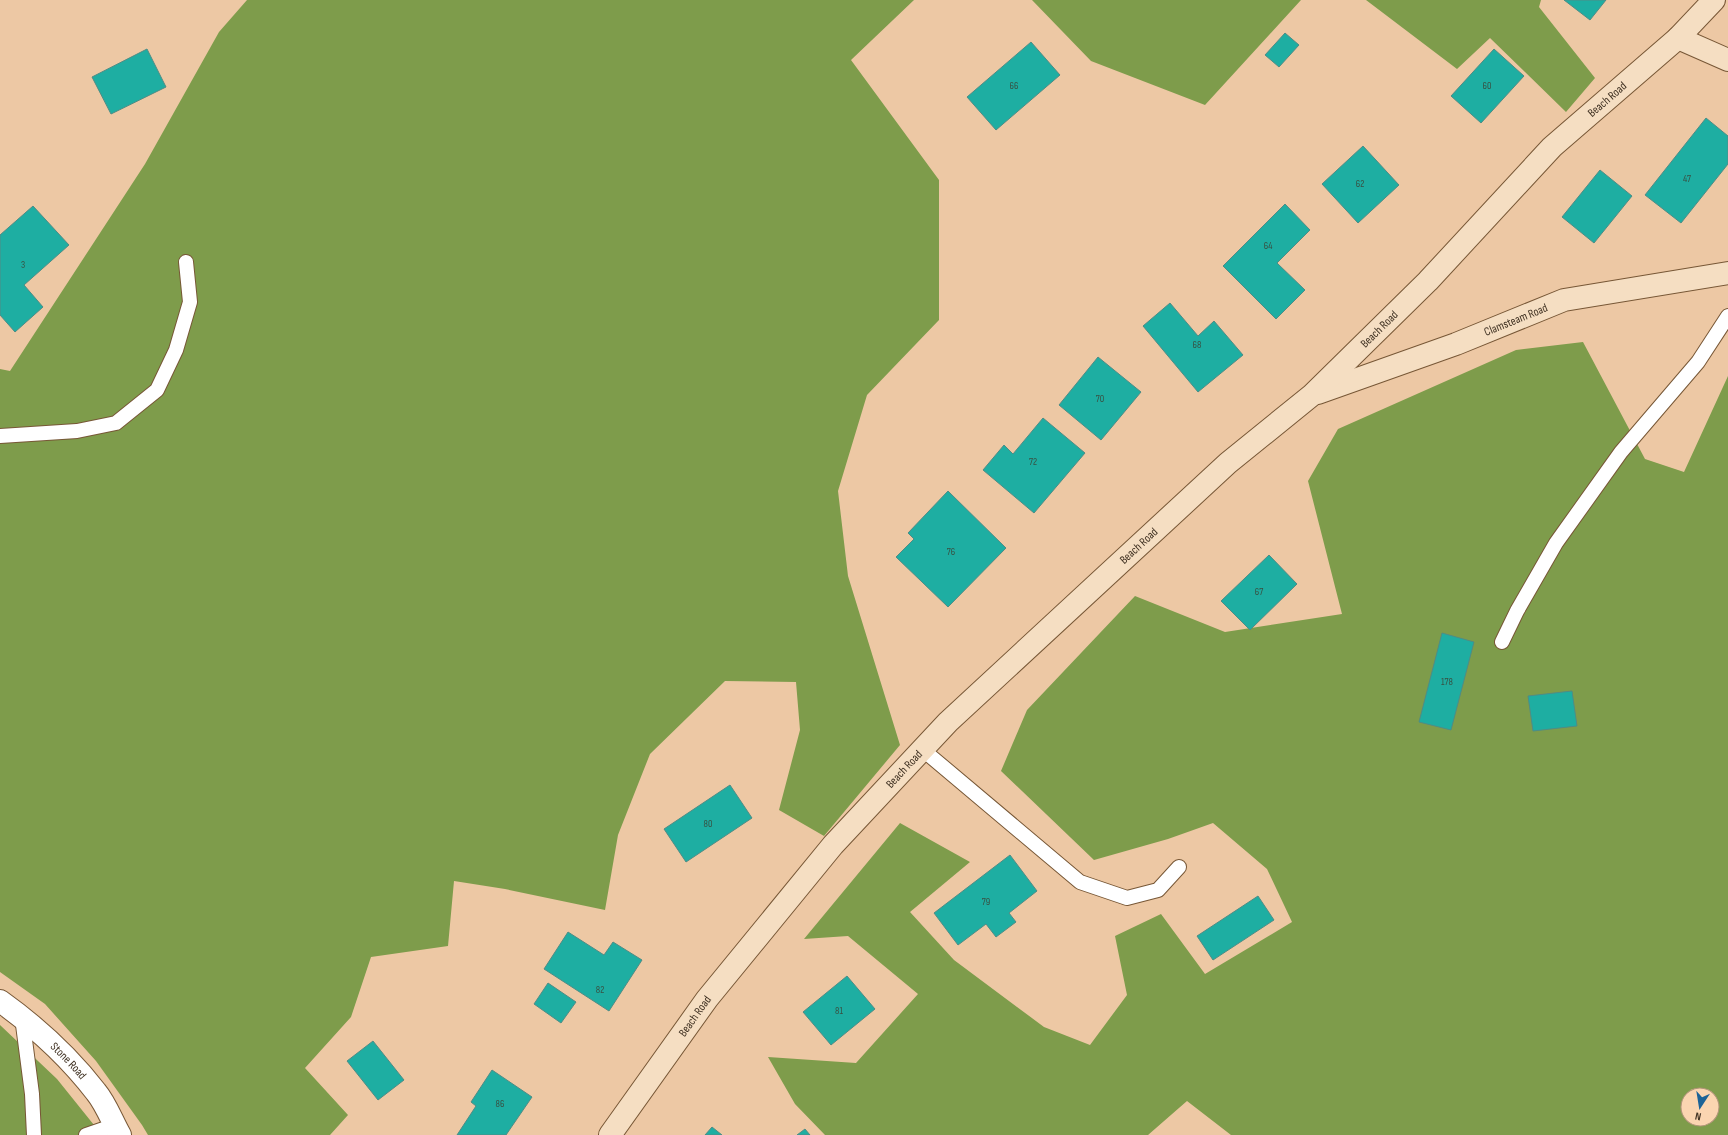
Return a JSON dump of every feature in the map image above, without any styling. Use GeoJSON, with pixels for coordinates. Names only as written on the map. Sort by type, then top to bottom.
{"type":"FeatureCollection","features":[{"type":"Feature","properties":{"kind":"street","name":"Beach Road"},"geometry":{"type":"LineString","coordinates":[[610,1135],[712,993],[833,845],[948,722],[1228,463],[1312,395],[1428,281],[1552,147],[1678,38],[1714,0]]}},
{"type":"Feature","properties":{"kind":"street"},"geometry":{"type":"LineString","coordinates":[[1678,38],[1728,60]]}},
{"type":"Feature","properties":{"kind":"street","name":"Clamsteam Road"},"geometry":{"type":"LineString","coordinates":[[1312,395],[1456,344],[1564,300],[1728,273]]}},
{"type":"Feature","properties":{"kind":"street","name":"Stone Road"},"geometry":{"type":"LineString","coordinates":[[0,1001],[22,1017],[67,1059],[97,1093],[117,1130]]}},
{"type":"Feature","properties":{"kind":"lane"},"geometry":{"type":"LineString","coordinates":[[0,436],[77,432],[116,423],[157,390],[176,350],[190,302],[186,262]]}},
{"type":"Feature","properties":{"kind":"lane"},"geometry":{"type":"LineString","coordinates":[[1502,642],[1517,611],[1556,543],[1621,452],[1698,362],[1728,316]]}},
{"type":"Feature","properties":{"kind":"lane"},"geometry":{"type":"LineString","coordinates":[[922,749],[1080,882],[1127,898],[1158,890],[1179,867]]}},
{"type":"Feature","properties":{"kind":"lane"},"geometry":{"type":"LineString","coordinates":[[22,1017],[32,1094],[34,1135]]}},
{"type":"Feature","properties":{"kind":"lane"},"geometry":{"type":"LineString","coordinates":[[86,1135],[117,1130]]}},
{"type":"Feature","properties":{"kind":"green space"},"geometry":{"type":"Polygon","coordinates":[[[247,0],[914,0],[851,60],[939,180],[939,320],[867,395],[838,491],[848,576],[900,745],[824,836],[779,810],[800,730],[796,682],[725,681],[650,754],[618,835],[605,910],[505,889],[454,881],[448,946],[371,957],[351,1017],[305,1068],[348,1115],[330,1135],[148,1135],[96,1061],[45,1004],[0,972],[0,369],[10,371],[145,164],[219,32],[247,0]]]}},
{"type":"Feature","properties":{"kind":"green space"},"geometry":{"type":"Polygon","coordinates":[[[1032,0],[1301,0],[1205,105],[1091,61],[1032,0]]]}},
{"type":"Feature","properties":{"kind":"green space"},"geometry":{"type":"Polygon","coordinates":[[[1366,0],[1541,0],[1539,7],[1595,78],[1566,112],[1490,38],[1457,69],[1366,0]]]}},
{"type":"Feature","properties":{"kind":"green space"},"geometry":{"type":"Polygon","coordinates":[[[1583,342],[1645,459],[1684,472],[1728,376],[1728,1135],[1231,1135],[1187,1101],[1148,1135],[825,1135],[795,1104],[768,1057],[856,1063],[918,994],[848,936],[804,939],[900,823],[970,862],[910,912],[954,960],[1044,1027],[1090,1045],[1127,995],[1115,936],[1161,914],[1205,974],[1292,922],[1267,869],[1213,823],[1168,839],[1094,860],[1001,771],[1027,710],[1135,596],[1225,632],[1342,614],[1308,481],[1338,429],[1516,350],[1583,342]]]}},
{"type":"Feature","properties":{"kind":"green space"},"geometry":{"type":"Polygon","coordinates":[[[0,1025],[57,1079],[102,1135],[0,1135],[0,1025]]]}},
{"type":"Feature","properties":{"kind":"building"},"geometry":{"type":"Polygon","coordinates":[[[1564,0],[1606,0],[1590,20],[1564,0]]]}},
{"type":"Feature","properties":{"kind":"building"},"geometry":{"type":"Polygon","coordinates":[[[1285,33],[1299,45],[1279,67],[1265,55],[1285,33]]]}},
{"type":"Feature","properties":{"kind":"building"},"geometry":{"type":"Polygon","coordinates":[[[1031,42],[1060,75],[996,130],[967,97],[1031,42]]]}},
{"type":"Feature","properties":{"kind":"building"},"geometry":{"type":"Polygon","coordinates":[[[147,49],[166,87],[111,114],[92,77],[147,49]]]}},
{"type":"Feature","properties":{"kind":"building"},"geometry":{"type":"Polygon","coordinates":[[[1494,49],[1524,76],[1481,123],[1451,96],[1494,49]]]}},
{"type":"Feature","properties":{"kind":"building"},"geometry":{"type":"Polygon","coordinates":[[[1706,118],[1728,136],[1728,164],[1681,223],[1645,195],[1706,118]]]}},
{"type":"Feature","properties":{"kind":"building"},"geometry":{"type":"Polygon","coordinates":[[[1363,146],[1399,185],[1358,223],[1322,184],[1363,146]]]}},
{"type":"Feature","properties":{"kind":"building"},"geometry":{"type":"Polygon","coordinates":[[[1600,170],[1632,196],[1594,243],[1562,217],[1600,170]]]}},
{"type":"Feature","properties":{"kind":"building"},"geometry":{"type":"Polygon","coordinates":[[[1285,204],[1310,230],[1277,263],[1305,290],[1276,319],[1223,266],[1285,204]]]}},
{"type":"Feature","properties":{"kind":"building"},"geometry":{"type":"Polygon","coordinates":[[[33,206],[69,245],[24,285],[43,307],[15,332],[0,315],[0,235],[33,206]]]}},
{"type":"Feature","properties":{"kind":"building"},"geometry":{"type":"Polygon","coordinates":[[[1170,303],[1198,336],[1214,321],[1243,355],[1198,392],[1143,326],[1170,303]]]}},
{"type":"Feature","properties":{"kind":"building"},"geometry":{"type":"Polygon","coordinates":[[[1098,357],[1141,392],[1101,440],[1059,405],[1098,357]]]}},
{"type":"Feature","properties":{"kind":"building"},"geometry":{"type":"Polygon","coordinates":[[[1043,418],[1085,453],[1034,513],[983,470],[1004,445],[1013,454],[1043,418]]]}},
{"type":"Feature","properties":{"kind":"building"},"geometry":{"type":"Polygon","coordinates":[[[948,491],[1006,548],[948,607],[896,557],[914,539],[908,533],[948,491]]]}},
{"type":"Feature","properties":{"kind":"building"},"geometry":{"type":"Polygon","coordinates":[[[1269,555],[1297,584],[1250,630],[1221,601],[1269,555]]]}},
{"type":"Feature","properties":{"kind":"building"},"geometry":{"type":"Polygon","coordinates":[[[1442,633],[1474,642],[1451,730],[1419,722],[1442,633]]]}},
{"type":"Feature","properties":{"kind":"building"},"geometry":{"type":"Polygon","coordinates":[[[1572,691],[1577,726],[1533,731],[1528,696],[1572,691]]]}},
{"type":"Feature","properties":{"kind":"building"},"geometry":{"type":"Polygon","coordinates":[[[730,785],[752,818],[686,862],[664,829],[730,785]]]}},
{"type":"Feature","properties":{"kind":"building"},"geometry":{"type":"Polygon","coordinates":[[[1010,855],[1037,891],[1009,913],[1016,922],[996,937],[986,924],[958,945],[934,913],[1010,855]]]}},
{"type":"Feature","properties":{"kind":"building"},"geometry":{"type":"Polygon","coordinates":[[[1258,896],[1274,920],[1213,960],[1197,936],[1258,896]]]}},
{"type":"Feature","properties":{"kind":"building"},"geometry":{"type":"Polygon","coordinates":[[[568,932],[604,955],[613,942],[642,960],[609,1011],[544,969],[568,932]]]}},
{"type":"Feature","properties":{"kind":"building"},"geometry":{"type":"Polygon","coordinates":[[[847,976],[875,1009],[831,1045],[803,1012],[847,976]]]}},
{"type":"Feature","properties":{"kind":"building"},"geometry":{"type":"Polygon","coordinates":[[[548,983],[576,1002],[561,1023],[534,1004],[548,983]]]}},
{"type":"Feature","properties":{"kind":"building"},"geometry":{"type":"Polygon","coordinates":[[[373,1041],[404,1080],[378,1100],[347,1061],[373,1041]]]}},
{"type":"Feature","properties":{"kind":"building"},"geometry":{"type":"Polygon","coordinates":[[[492,1070],[532,1097],[506,1135],[457,1135],[476,1106],[471,1102],[492,1070]]]}},
{"type":"Feature","properties":{"kind":"building"},"geometry":{"type":"Polygon","coordinates":[[[712,1127],[722,1135],[705,1135],[712,1127]]]}},
{"type":"Feature","properties":{"kind":"building"},"geometry":{"type":"Polygon","coordinates":[[[805,1129],[810,1135],[797,1135],[805,1129]]]}}]}
